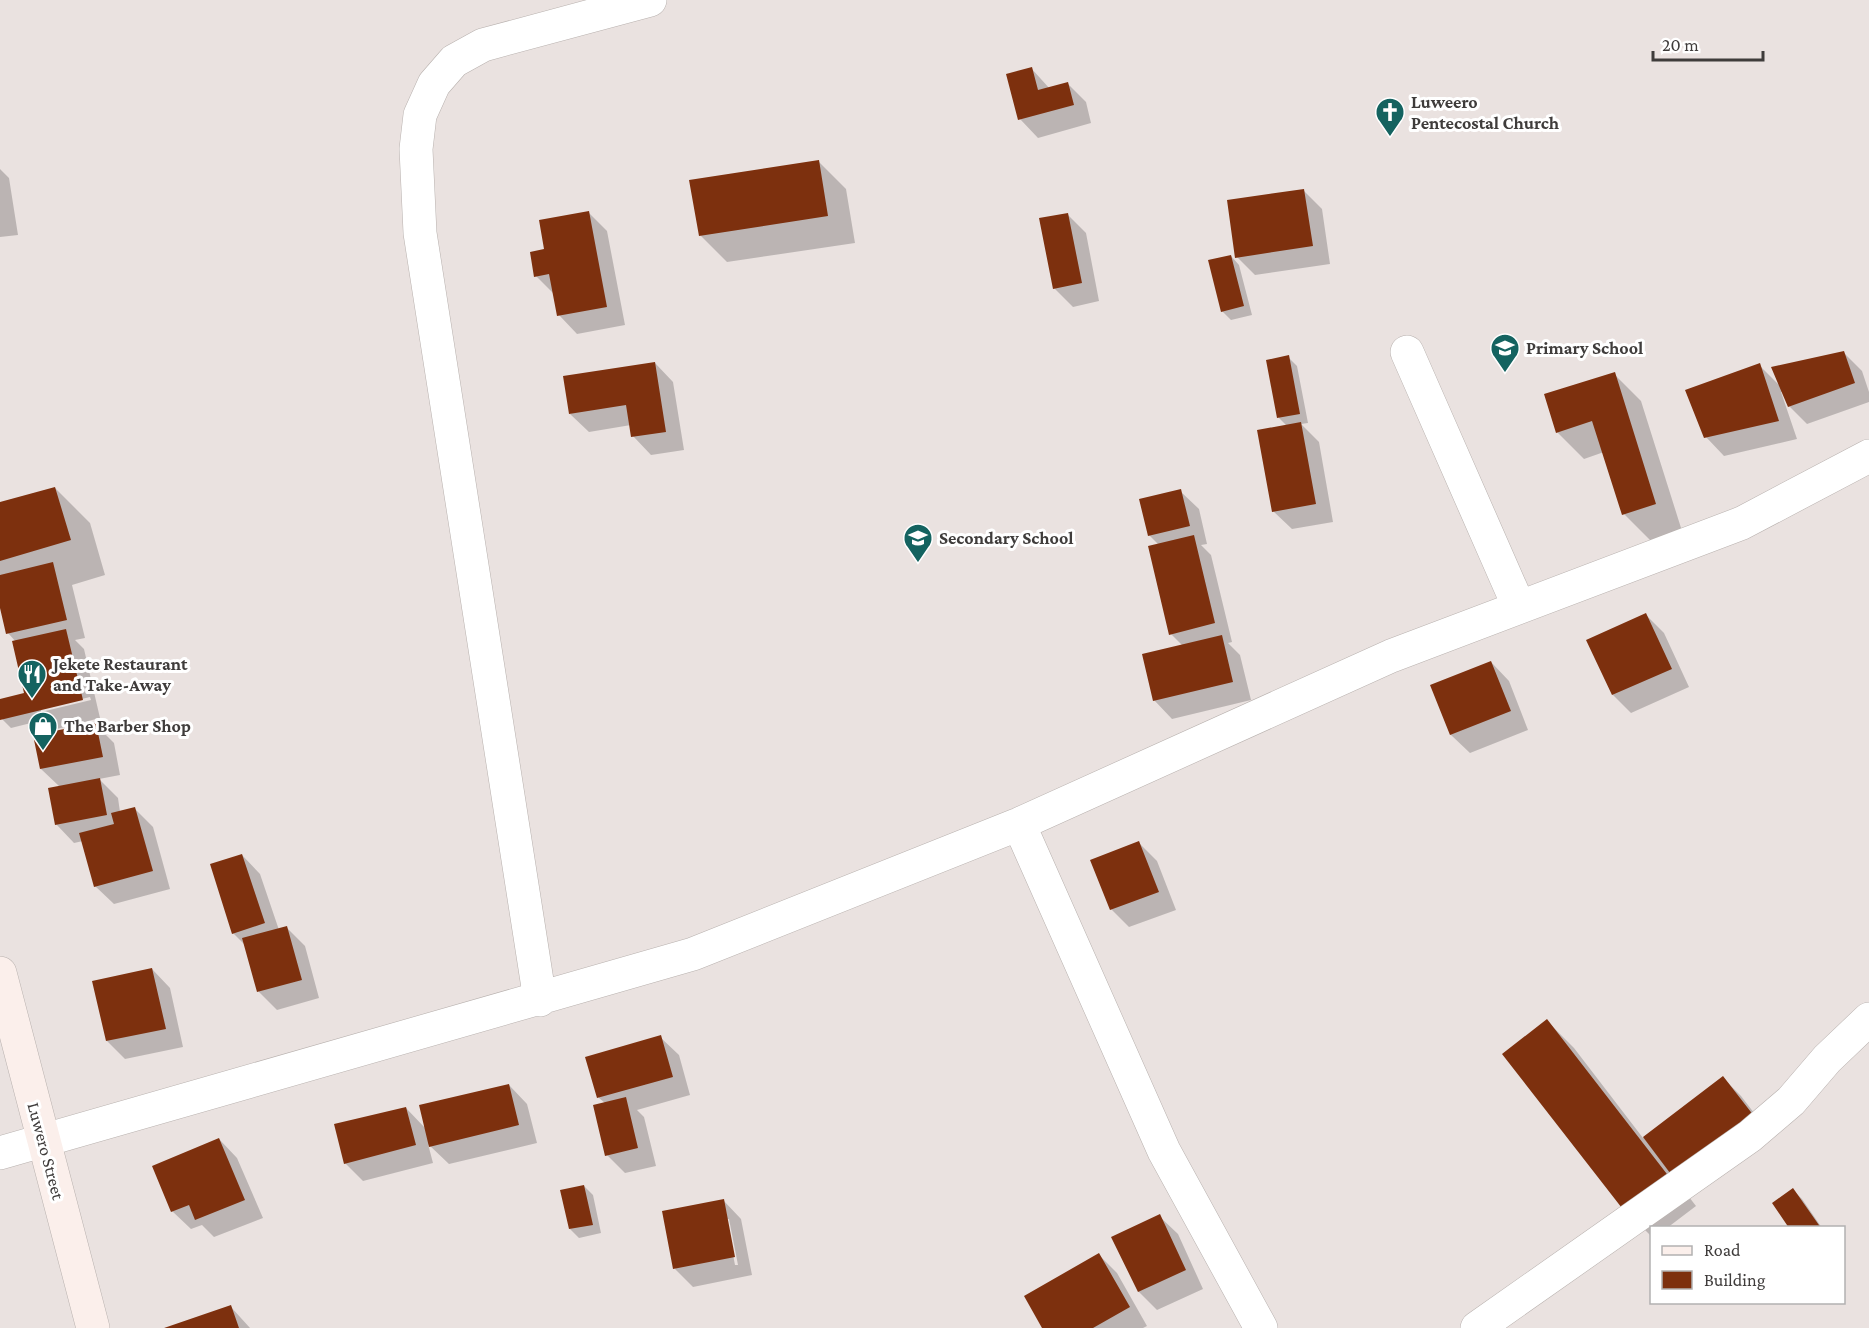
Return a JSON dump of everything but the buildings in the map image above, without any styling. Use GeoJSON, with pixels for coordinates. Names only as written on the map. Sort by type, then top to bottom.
{"type":"FeatureCollection","features":[{"type":"Feature","properties":{"kind":"main road","name":"Luwero Street"},"geometry":{"type":"LineString","coordinates":[[0,973],[93,1328]]}},
{"type":"Feature","properties":{"kind":"street"},"geometry":{"type":"LineString","coordinates":[[540,1000],[420,232],[417,138],[420,115],[434,84],[454,61],[483,45],[650,0]]}},
{"type":"Feature","properties":{"kind":"street"},"geometry":{"type":"LineString","coordinates":[[1407,352],[1519,607]]}},
{"type":"Feature","properties":{"kind":"street"},"geometry":{"type":"LineString","coordinates":[[0,1153],[540,1000],[693,954],[1019,824],[1391,656],[1742,523],[1869,456]]}},
{"type":"Feature","properties":{"kind":"street"},"geometry":{"type":"LineString","coordinates":[[1019,824],[1164,1151],[1261,1328]]}},
{"type":"Feature","properties":{"kind":"street"},"geometry":{"type":"LineString","coordinates":[[1477,1328],[1750,1136],[1791,1101],[1827,1059],[1869,1019]]}},
{"type":"Feature","properties":{"kind":"place","name":"Luweero Pentecostal Church"},"geometry":{"type":"Point","coordinates":[1390,138]}},
{"type":"Feature","properties":{"kind":"place","name":"Primary School"},"geometry":{"type":"Point","coordinates":[1505,374]}},
{"type":"Feature","properties":{"kind":"place","name":"Secondary School"},"geometry":{"type":"Point","coordinates":[918,564]}},
{"type":"Feature","properties":{"kind":"place","name":"Jekete Restaurant and Take-Away"},"geometry":{"type":"Point","coordinates":[32,700]}},
{"type":"Feature","properties":{"kind":"place","name":"The Barber Shop"},"geometry":{"type":"Point","coordinates":[43,752]}}]}
